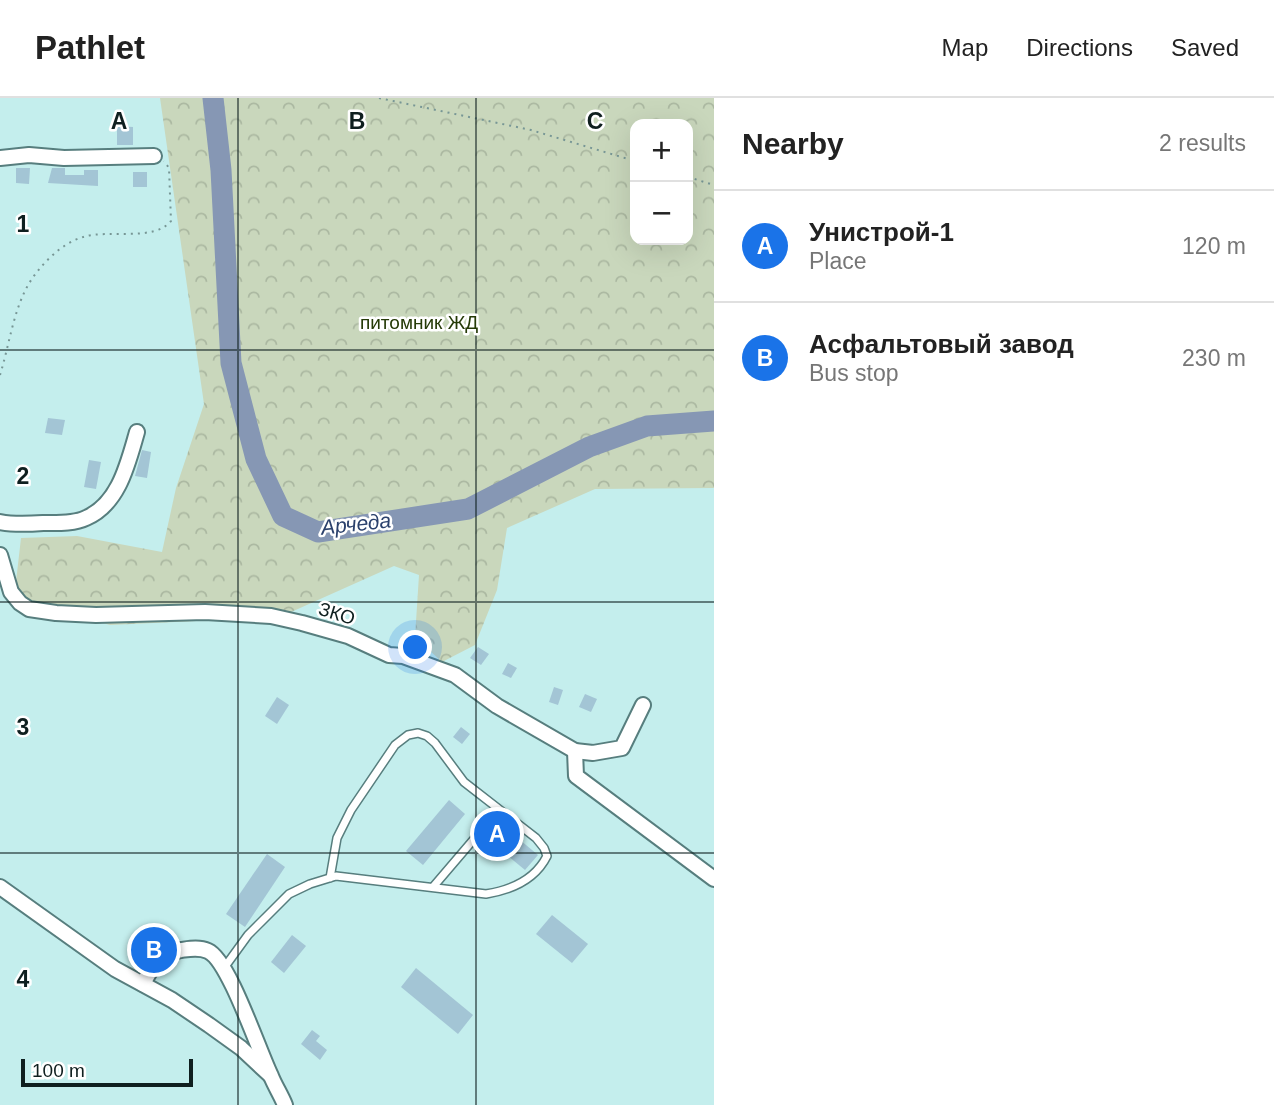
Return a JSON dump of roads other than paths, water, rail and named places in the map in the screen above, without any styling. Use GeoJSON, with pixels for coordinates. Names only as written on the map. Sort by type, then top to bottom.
{"type":"FeatureCollection","features":[{"type":"Feature","properties":{"kind":"street"},"geometry":{"type":"LineString","coordinates":[[0,158],[29,155],[64,158],[154,156]]}},
{"type":"Feature","properties":{"kind":"street"},"geometry":{"type":"LineString","coordinates":[[0,522],[61,523],[86,519],[105,505],[122,480],[137,432]]}},
{"type":"Feature","properties":{"kind":"street","name":"ЗКО"},"geometry":{"type":"LineString","coordinates":[[0,555],[12,592],[20,603],[29,608],[56,613],[96,615],[205,612],[271,616],[320,627],[348,636],[389,655],[403,656],[455,674],[497,706],[575,751]]}},
{"type":"Feature","properties":{"kind":"street"},"geometry":{"type":"LineString","coordinates":[[643,705],[622,748],[593,753],[575,751],[576,776],[714,879]]}},
{"type":"Feature","properties":{"kind":"street"},"geometry":{"type":"LineString","coordinates":[[0,887],[115,969],[209,1025],[241,1048],[270,1075]]}},
{"type":"Feature","properties":{"kind":"street"},"geometry":{"type":"LineString","coordinates":[[143,984],[149,972],[166,953],[195,948],[208,951],[223,969],[285,1105]]}},
{"type":"Feature","properties":{"kind":"lane"},"geometry":{"type":"LineString","coordinates":[[223,969],[248,934],[289,894],[330,878],[355,877],[486,894],[508,891],[542,867],[547,856],[536,838],[464,782],[435,743],[418,733],[408,735],[395,745],[351,810],[337,838],[330,878]]}},
{"type":"Feature","properties":{"kind":"lane"},"geometry":{"type":"LineString","coordinates":[[433,887],[474,839]]}},
{"type":"Feature","properties":{"kind":"waterway","name":"Арчеда"},"geometry":{"type":"LineString","coordinates":[[213,98],[221,170],[231,363],[256,459],[283,516],[318,532],[468,509],[589,447],[647,426],[714,421]]}},
{"type":"Feature","properties":{"kind":"place","name":"Унистрой-1"},"geometry":{"type":"Point","coordinates":[497,834]}},
{"type":"Feature","properties":{"kind":"place","name":"Асфальтовый завод"},"geometry":{"type":"Point","coordinates":[154,950]}},
{"type":"Feature","properties":{"kind":"park label","name":"питомник ЖД"},"geometry":{"type":"Point","coordinates":[419,322]}}]}
